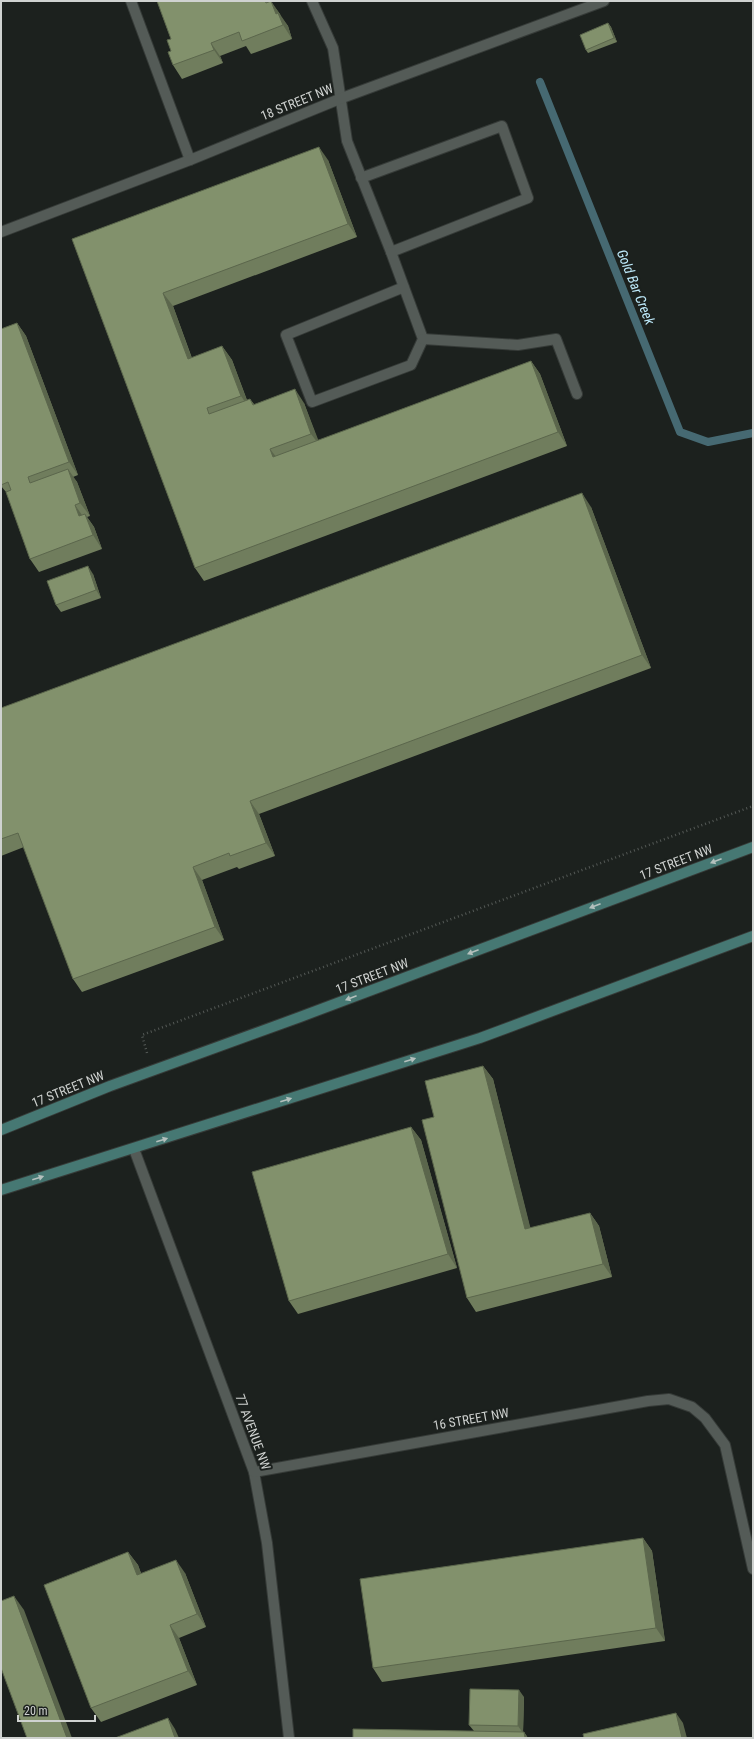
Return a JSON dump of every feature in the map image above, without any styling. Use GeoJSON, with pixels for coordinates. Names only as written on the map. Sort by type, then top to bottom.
{"type":"FeatureCollection","features":[{"type":"Feature","properties":{"kind":"main road","name":"17 STREET NW"},"geometry":{"type":"LineString","coordinates":[[1,1130],[152,1071],[753,847]]}},
{"type":"Feature","properties":{"kind":"main road"},"geometry":{"type":"LineString","coordinates":[[1,1190],[480,1038],[753,936]]}},
{"type":"Feature","properties":{"kind":"street"},"geometry":{"type":"LineString","coordinates":[[131,1],[190,160]]}},
{"type":"Feature","properties":{"kind":"street"},"geometry":{"type":"LineString","coordinates":[[312,1],[332,48],[342,98],[347,142],[391,252],[404,287],[423,339],[410,365],[312,402],[286,335],[404,287]]}},
{"type":"Feature","properties":{"kind":"street","name":"18 STREET NW"},"geometry":{"type":"LineString","coordinates":[[1,232],[190,160],[342,98],[604,1]]}},
{"type":"Feature","properties":{"kind":"street"},"geometry":{"type":"LineString","coordinates":[[361,178],[502,126],[528,198],[391,252]]}},
{"type":"Feature","properties":{"kind":"street"},"geometry":{"type":"LineString","coordinates":[[423,339],[518,345],[556,339],[577,394]]}},
{"type":"Feature","properties":{"kind":"street","name":"77 AVENUE NW"},"geometry":{"type":"LineString","coordinates":[[134,1149],[254,1472],[267,1543],[289,1738]]}},
{"type":"Feature","properties":{"kind":"street","name":"16 STREET NW"},"geometry":{"type":"LineString","coordinates":[[254,1472],[648,1401],[669,1399],[692,1407],[705,1418],[725,1445],[753,1569]]}},
{"type":"Feature","properties":{"kind":"path"},"geometry":{"type":"LineString","coordinates":[[152,1071],[142,1035],[753,806]]}},
{"type":"Feature","properties":{"kind":"building"},"geometry":{"type":"Polygon","coordinates":[[[157,1],[265,1],[266,3],[271,1],[276,14],[278,13],[283,25],[242,41],[239,32],[211,43],[214,50],[173,65],[168,52],[171,51],[167,40],[171,39],[157,1]]]}},
{"type":"Feature","properties":{"kind":"building"},"geometry":{"type":"Polygon","coordinates":[[[608,23],[614,38],[586,50],[580,35],[608,23]]]}},
{"type":"Feature","properties":{"kind":"building"},"geometry":{"type":"Polygon","coordinates":[[[319,147],[348,224],[163,293],[188,359],[222,346],[241,396],[207,408],[209,414],[250,399],[253,405],[295,389],[311,434],[270,449],[273,457],[531,361],[558,432],[195,568],[72,239],[319,147]]]}},
{"type":"Feature","properties":{"kind":"building"},"geometry":{"type":"Polygon","coordinates":[[[17,323],[69,462],[28,477],[30,483],[68,469],[80,503],[75,505],[79,516],[85,514],[93,535],[30,559],[6,492],[11,490],[8,482],[1,485],[1,329],[17,323]]]}},
{"type":"Feature","properties":{"kind":"building"},"geometry":{"type":"Polygon","coordinates":[[[582,493],[642,655],[250,801],[266,843],[230,856],[229,853],[193,867],[215,927],[73,979],[18,833],[1,839],[1,708],[582,493]]]}},
{"type":"Feature","properties":{"kind":"building"},"geometry":{"type":"Polygon","coordinates":[[[88,566],[96,590],[56,605],[47,581],[88,566]]]}},
{"type":"Feature","properties":{"kind":"building"},"geometry":{"type":"Polygon","coordinates":[[[483,1066],[525,1229],[590,1213],[603,1264],[467,1298],[422,1120],[434,1117],[425,1081],[483,1066]]]}},
{"type":"Feature","properties":{"kind":"building"},"geometry":{"type":"Polygon","coordinates":[[[411,1127],[448,1254],[289,1301],[252,1172],[411,1127]]]}},
{"type":"Feature","properties":{"kind":"building"},"geometry":{"type":"Polygon","coordinates":[[[643,1538],[656,1628],[373,1668],[360,1579],[643,1538]]]}},
{"type":"Feature","properties":{"kind":"building"},"geometry":{"type":"Polygon","coordinates":[[[128,1552],[137,1575],[176,1560],[197,1614],[170,1625],[188,1671],[91,1708],[44,1585],[128,1552]]]}},
{"type":"Feature","properties":{"kind":"building"},"geometry":{"type":"Polygon","coordinates":[[[14,1596],[67,1738],[27,1738],[1,1668],[1,1601],[14,1596]]]}},
{"type":"Feature","properties":{"kind":"building"},"geometry":{"type":"Polygon","coordinates":[[[470,1689],[519,1690],[518,1726],[469,1725],[470,1689]]]}},
{"type":"Feature","properties":{"kind":"building"},"geometry":{"type":"Polygon","coordinates":[[[676,1713],[682,1738],[584,1738],[583,1734],[676,1713]]]}},
{"type":"Feature","properties":{"kind":"building"},"geometry":{"type":"Polygon","coordinates":[[[168,1718],[175,1738],[115,1738],[168,1718]]]}},
{"type":"Feature","properties":{"kind":"building"},"geometry":{"type":"Polygon","coordinates":[[[353,1729],[524,1732],[525,1738],[353,1738],[353,1729]]]}},
{"type":"Feature","properties":{"kind":"waterway","name":"Gold Bar Creek"},"geometry":{"type":"LineString","coordinates":[[540,82],[680,432],[708,442],[753,433]]}}]}
